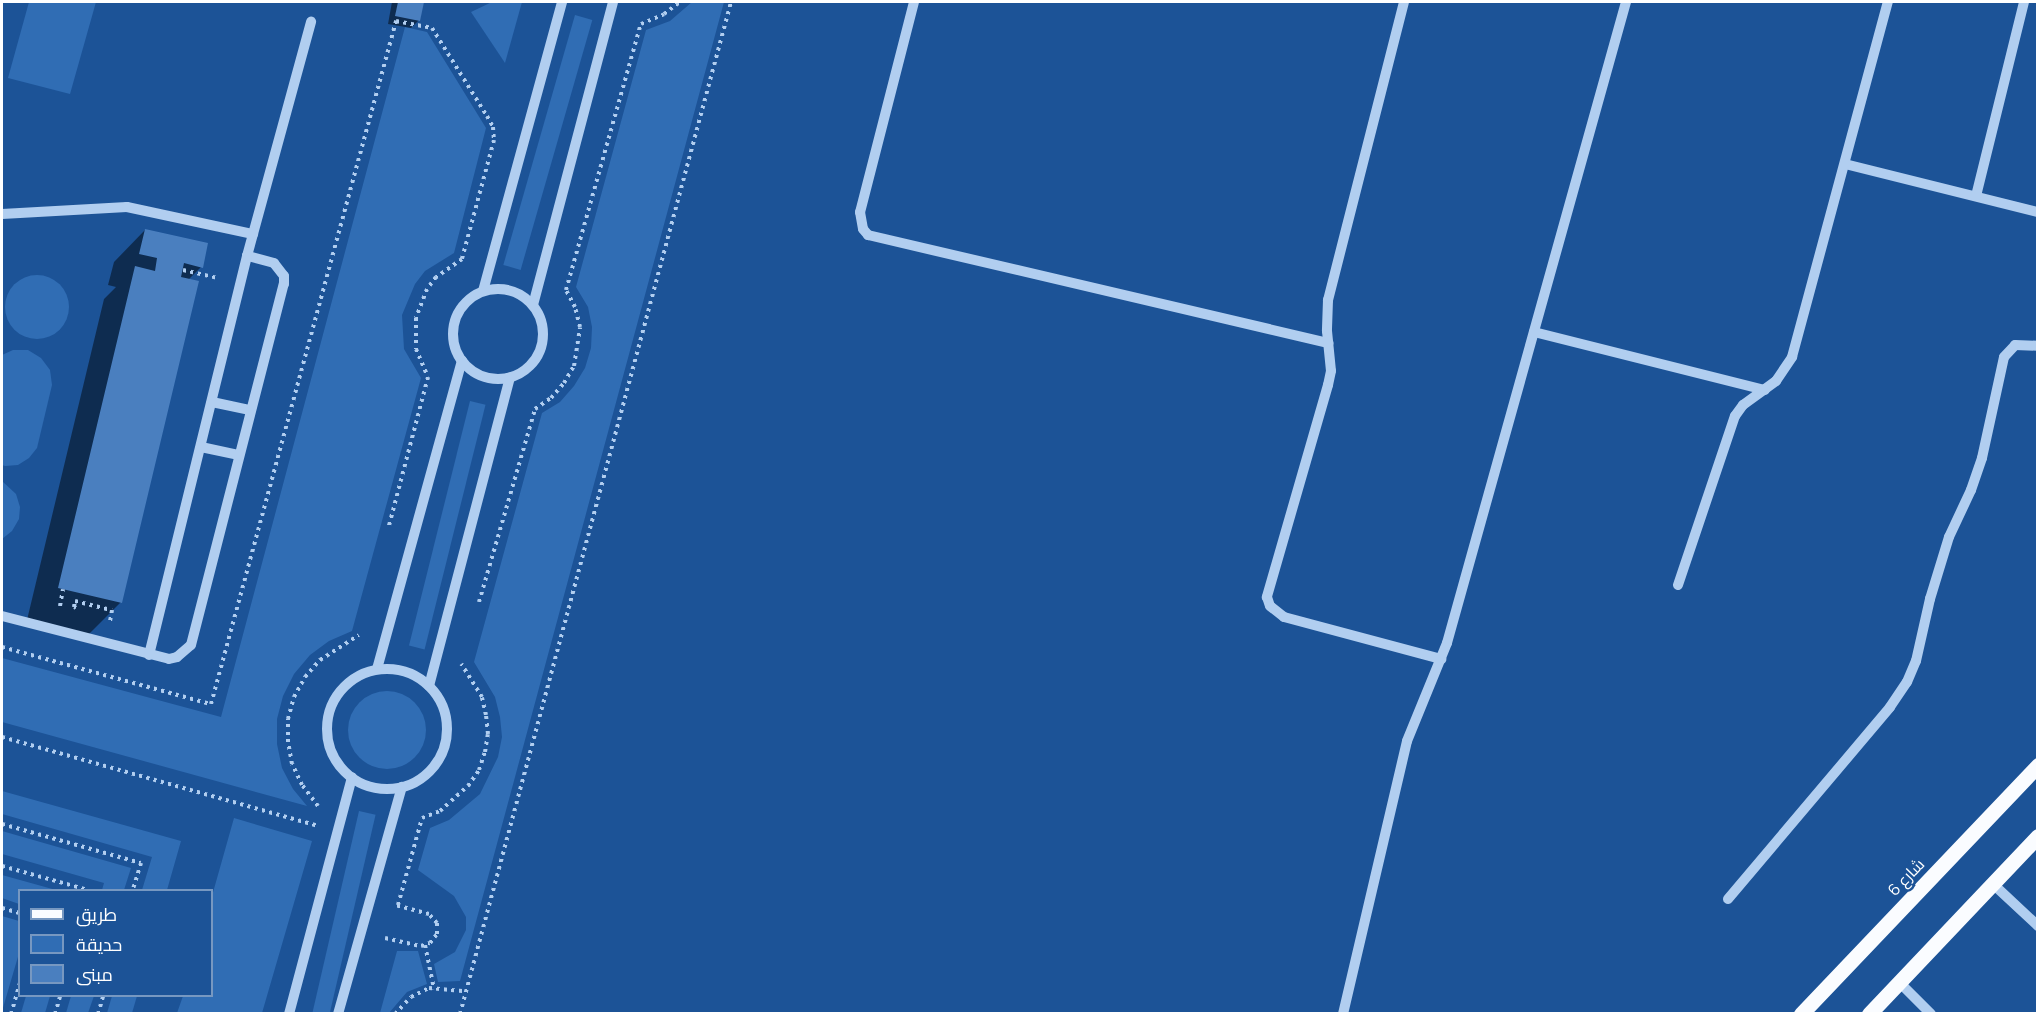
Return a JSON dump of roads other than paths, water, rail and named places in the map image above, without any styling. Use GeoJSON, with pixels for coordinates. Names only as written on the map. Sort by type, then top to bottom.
{"type":"FeatureCollection","features":[{"type":"Feature","properties":{"kind":"main road","name":"شارع 6"},"geometry":{"type":"LineString","coordinates":[[1801,1014],[2037,765]]}},
{"type":"Feature","properties":{"kind":"main road"},"geometry":{"type":"LineString","coordinates":[[1869,1014],[2037,837]]}},
{"type":"Feature","properties":{"kind":"street"},"geometry":{"type":"LineString","coordinates":[[483,291],[562,2]]}},
{"type":"Feature","properties":{"kind":"street"},"geometry":{"type":"LineString","coordinates":[[533,305],[613,2]]}},
{"type":"Feature","properties":{"kind":"street"},"geometry":{"type":"LineString","coordinates":[[914,2],[860,212],[862,229],[868,235],[1329,343]]}},
{"type":"Feature","properties":{"kind":"street"},"geometry":{"type":"LineString","coordinates":[[1404,2],[1328,300],[1331,371],[1328,385],[1268,587],[1270,606],[1284,617],[1441,659]]}},
{"type":"Feature","properties":{"kind":"street"},"geometry":{"type":"LineString","coordinates":[[1343,1014],[1407,741],[1441,659],[1626,2]]}},
{"type":"Feature","properties":{"kind":"street"},"geometry":{"type":"LineString","coordinates":[[1678,585],[1729,429],[1743,405],[1776,381],[1792,357],[1888,2]]}},
{"type":"Feature","properties":{"kind":"street"},"geometry":{"type":"LineString","coordinates":[[1976,196],[2024,2]]}},
{"type":"Feature","properties":{"kind":"street"},"geometry":{"type":"LineString","coordinates":[[149,655],[247,256],[311,22]]}},
{"type":"Feature","properties":{"kind":"street"},"geometry":{"type":"LineString","coordinates":[[1845,164],[2037,212]]}},
{"type":"Feature","properties":{"kind":"street"},"geometry":{"type":"LineString","coordinates":[[2,214],[127,207],[253,234]]}},
{"type":"Feature","properties":{"kind":"street"},"geometry":{"type":"LineString","coordinates":[[2,616],[169,659],[177,657],[190,645],[284,284],[284,276],[274,263],[247,256]]}},
{"type":"Feature","properties":{"kind":"street"},"geometry":{"type":"LineString","coordinates":[[505,289],[525,297],[533,305],[540,316],[542,341],[532,364],[510,377],[489,378],[470,369],[462,361],[453,339],[455,321],[463,305],[483,291],[505,289]]}},
{"type":"Feature","properties":{"kind":"street"},"geometry":{"type":"LineString","coordinates":[[1534,332],[1765,390]]}},
{"type":"Feature","properties":{"kind":"street"},"geometry":{"type":"LineString","coordinates":[[1728,899],[1890,707],[1907,682],[1949,537],[1971,490],[1982,458],[2004,357],[2015,345],[2037,346]]}},
{"type":"Feature","properties":{"kind":"street"},"geometry":{"type":"LineString","coordinates":[[377,669],[462,361]]}},
{"type":"Feature","properties":{"kind":"street"},"geometry":{"type":"LineString","coordinates":[[429,686],[510,377]]}},
{"type":"Feature","properties":{"kind":"street"},"geometry":{"type":"LineString","coordinates":[[212,402],[250,410]]}},
{"type":"Feature","properties":{"kind":"street"},"geometry":{"type":"LineString","coordinates":[[201,447],[239,455]]}},
{"type":"Feature","properties":{"kind":"street"},"geometry":{"type":"LineString","coordinates":[[377,669],[405,671],[429,686],[440,700],[446,717],[447,736],[442,753],[432,768],[418,780],[402,787],[375,788],[351,777],[339,765],[331,750],[327,733],[328,716],[335,699],[346,685],[360,675],[377,669]]}},
{"type":"Feature","properties":{"kind":"street"},"geometry":{"type":"LineString","coordinates":[[289,1014],[351,777]]}},
{"type":"Feature","properties":{"kind":"street"},"geometry":{"type":"LineString","coordinates":[[338,1014],[402,787]]}},
{"type":"Feature","properties":{"kind":"street"},"geometry":{"type":"LineString","coordinates":[[1993,884],[2037,926]]}},
{"type":"Feature","properties":{"kind":"street"},"geometry":{"type":"LineString","coordinates":[[1899,982],[1931,1014]]}}]}
